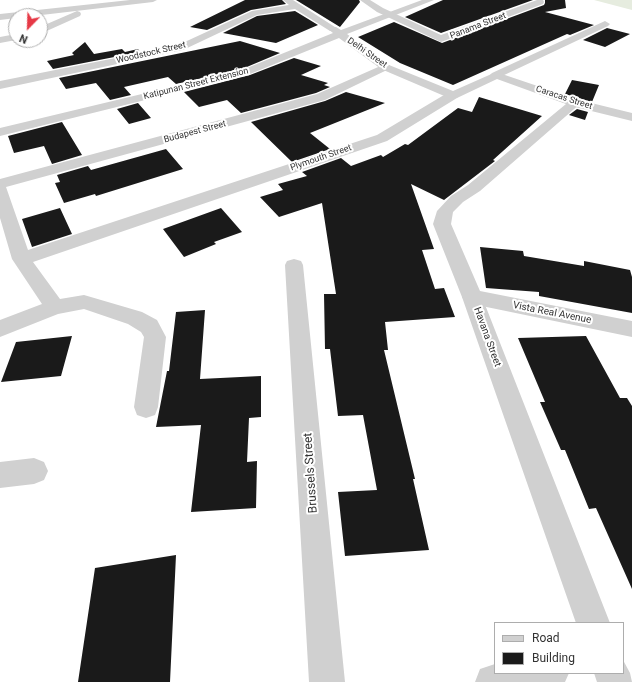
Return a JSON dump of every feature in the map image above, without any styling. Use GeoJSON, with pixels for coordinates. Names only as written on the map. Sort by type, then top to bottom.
{"type":"FeatureCollection","features":[{"type":"Feature","properties":{"kind":"street"},"geometry":{"type":"LineString","coordinates":[[0,17],[153,0]]}},
{"type":"Feature","properties":{"kind":"street","name":"Delhi Street"},"geometry":{"type":"LineString","coordinates":[[287,0],[336,32],[385,67],[453,95]]}},
{"type":"Feature","properties":{"kind":"street"},"geometry":{"type":"LineString","coordinates":[[364,0],[380,10],[390,14]]}},
{"type":"Feature","properties":{"kind":"street","name":"Katipunan Street Extension"},"geometry":{"type":"LineString","coordinates":[[0,132],[246,72],[336,32],[380,10],[406,0]]}},
{"type":"Feature","properties":{"kind":"street","name":"Katipunan Street Extension"},"geometry":{"type":"LineString","coordinates":[[61,105],[237,67],[430,0]]}},
{"type":"Feature","properties":{"kind":"street","name":"Panama Street"},"geometry":{"type":"LineString","coordinates":[[390,14],[438,38],[445,39],[540,2],[534,0]]}},
{"type":"Feature","properties":{"kind":"street","name":"Woodstock Street"},"geometry":{"type":"LineString","coordinates":[[0,85],[179,48],[255,13],[297,6]]}},
{"type":"Feature","properties":{"kind":"street"},"geometry":{"type":"LineString","coordinates":[[48,27],[66,20],[91,7]]}},
{"type":"Feature","properties":{"kind":"street","name":"Plymouth Street"},"geometry":{"type":"LineString","coordinates":[[22,259],[382,138],[453,95],[605,24]]}},
{"type":"Feature","properties":{"kind":"street","name":"Budapest Street"},"geometry":{"type":"LineString","coordinates":[[0,184],[321,97],[385,67]]}},
{"type":"Feature","properties":{"kind":"street","name":"Caracas Street"},"geometry":{"type":"LineString","coordinates":[[496,75],[575,103],[632,117]]}},
{"type":"Feature","properties":{"kind":"street","name":"Havana Street"},"geometry":{"type":"LineString","coordinates":[[575,103],[474,188],[457,199],[445,211],[442,224],[472,297],[593,622]]}},
{"type":"Feature","properties":{"kind":"street"},"geometry":{"type":"LineString","coordinates":[[0,190],[22,259],[55,307]]}},
{"type":"Feature","properties":{"kind":"street","name":"Brussels Street"},"geometry":{"type":"LineString","coordinates":[[294,265],[327,682]]}},
{"type":"Feature","properties":{"kind":"street","name":"Vista Real Avenue"},"geometry":{"type":"LineString","coordinates":[[472,297],[632,329]]}},
{"type":"Feature","properties":{"kind":"street"},"geometry":{"type":"LineString","coordinates":[[0,328],[55,307],[84,302],[135,318],[149,326],[155,337],[146,407]]}},
{"type":"Feature","properties":{"kind":"street"},"geometry":{"type":"LineString","coordinates":[[0,475],[34,471]]}},
{"type":"Feature","properties":{"kind":"street"},"geometry":{"type":"LineString","coordinates":[[493,682],[545,674]]}},
{"type":"Feature","properties":{"kind":"shaded area"},"geometry":{"type":"Polygon","coordinates":[[[594,0],[632,0],[632,10],[594,0]]]}},
{"type":"Feature","properties":{"kind":"building"},"geometry":{"type":"Polygon","coordinates":[[[245,0],[282,0],[286,4],[251,10],[207,30],[190,27],[245,0]]]}},
{"type":"Feature","properties":{"kind":"building"},"geometry":{"type":"Polygon","coordinates":[[[296,0],[359,0],[360,2],[340,27],[296,0]]]}},
{"type":"Feature","properties":{"kind":"building"},"geometry":{"type":"Polygon","coordinates":[[[443,0],[533,0],[441,33],[405,17],[443,0]]]}},
{"type":"Feature","properties":{"kind":"building"},"geometry":{"type":"Polygon","coordinates":[[[545,0],[565,0],[566,8],[545,12],[594,25],[570,35],[567,34],[453,85],[400,63],[358,37],[394,22],[442,43],[544,5],[545,0]]]}},
{"type":"Feature","properties":{"kind":"building"},"geometry":{"type":"Polygon","coordinates":[[[295,11],[318,25],[276,43],[223,33],[257,16],[295,11]]]}},
{"type":"Feature","properties":{"kind":"building"},"geometry":{"type":"Polygon","coordinates":[[[607,28],[630,34],[605,47],[583,40],[607,28]]]}},
{"type":"Feature","properties":{"kind":"building"},"geometry":{"type":"Polygon","coordinates":[[[240,41],[280,53],[242,69],[176,84],[168,77],[124,87],[131,95],[110,100],[96,83],[66,89],[59,78],[240,41]]]}},
{"type":"Feature","properties":{"kind":"building"},"geometry":{"type":"Polygon","coordinates":[[[85,42],[94,54],[122,49],[125,52],[138,49],[140,52],[53,69],[47,61],[74,55],[72,53],[85,42]]]}},
{"type":"Feature","properties":{"kind":"building"},"geometry":{"type":"Polygon","coordinates":[[[294,58],[321,66],[301,75],[328,83],[324,85],[330,87],[316,93],[241,113],[227,100],[199,107],[184,92],[250,75],[294,58]]]}},
{"type":"Feature","properties":{"kind":"building"},"geometry":{"type":"Polygon","coordinates":[[[572,80],[599,85],[592,102],[565,94],[572,80]]]}},
{"type":"Feature","properties":{"kind":"building"},"geometry":{"type":"Polygon","coordinates":[[[346,92],[385,103],[310,133],[330,149],[292,162],[251,122],[325,101],[346,92]]]}},
{"type":"Feature","properties":{"kind":"building"},"geometry":{"type":"Polygon","coordinates":[[[479,97],[542,116],[493,160],[495,161],[444,200],[411,184],[434,249],[422,250],[435,289],[444,288],[455,317],[385,322],[388,350],[384,350],[415,479],[413,479],[429,550],[345,556],[338,492],[377,490],[363,415],[338,416],[330,349],[325,349],[324,294],[336,294],[322,203],[279,217],[260,197],[283,190],[278,184],[307,176],[302,172],[341,158],[351,166],[381,155],[383,157],[405,144],[408,145],[458,108],[472,112],[479,97]]]}},
{"type":"Feature","properties":{"kind":"building"},"geometry":{"type":"Polygon","coordinates":[[[138,103],[151,118],[129,124],[117,109],[138,103]]]}},
{"type":"Feature","properties":{"kind":"building"},"geometry":{"type":"Polygon","coordinates":[[[577,109],[588,112],[585,120],[569,115],[577,109]]]}},
{"type":"Feature","properties":{"kind":"building"},"geometry":{"type":"Polygon","coordinates":[[[62,122],[82,155],[52,164],[44,146],[14,153],[8,136],[62,122]]]}},
{"type":"Feature","properties":{"kind":"building"},"geometry":{"type":"Polygon","coordinates":[[[166,149],[183,169],[96,196],[95,194],[64,203],[55,183],[60,182],[57,175],[88,166],[91,170],[166,149]]]}},
{"type":"Feature","properties":{"kind":"building"},"geometry":{"type":"Polygon","coordinates":[[[60,208],[72,234],[32,247],[22,219],[60,208]]]}},
{"type":"Feature","properties":{"kind":"building"},"geometry":{"type":"Polygon","coordinates":[[[221,208],[242,232],[214,242],[216,244],[184,257],[163,229],[221,208]]]}},
{"type":"Feature","properties":{"kind":"building"},"geometry":{"type":"Polygon","coordinates":[[[480,247],[523,251],[524,256],[584,266],[584,261],[630,270],[632,277],[632,313],[539,296],[539,292],[486,288],[480,247]]]}},
{"type":"Feature","properties":{"kind":"building"},"geometry":{"type":"Polygon","coordinates":[[[205,310],[200,379],[261,376],[261,417],[249,418],[247,462],[257,461],[256,508],[191,512],[201,425],[156,427],[167,371],[169,371],[176,312],[205,310]]]}},
{"type":"Feature","properties":{"kind":"building"},"geometry":{"type":"Polygon","coordinates":[[[72,336],[61,376],[1,382],[16,342],[72,336]]]}},
{"type":"Feature","properties":{"kind":"building"},"geometry":{"type":"Polygon","coordinates":[[[586,336],[620,398],[627,398],[632,406],[632,589],[596,508],[589,509],[565,450],[561,450],[540,402],[545,402],[518,338],[586,336]]]}},
{"type":"Feature","properties":{"kind":"building"},"geometry":{"type":"Polygon","coordinates":[[[176,555],[170,682],[78,682],[95,568],[176,555]]]}}]}
